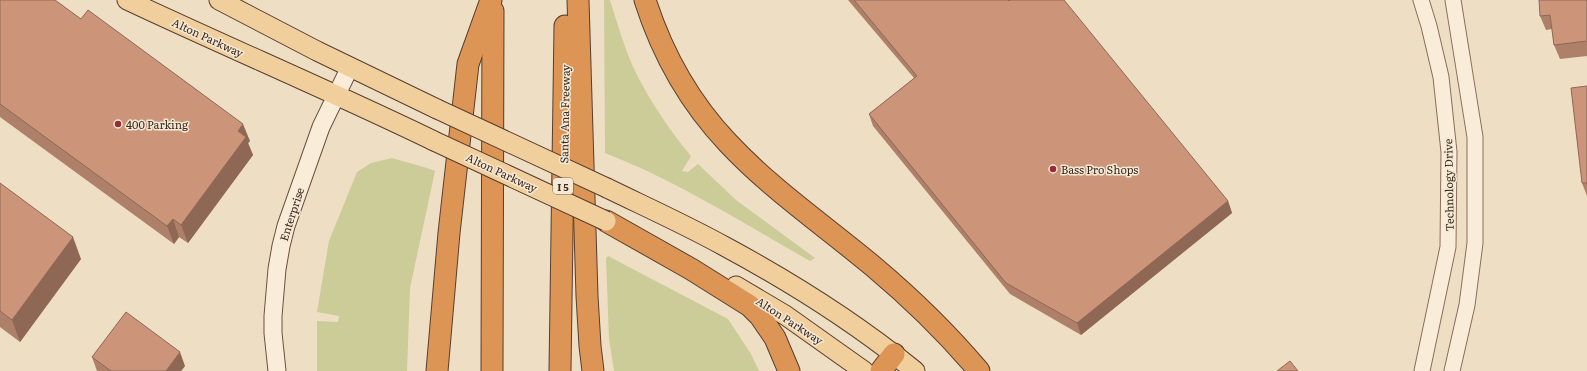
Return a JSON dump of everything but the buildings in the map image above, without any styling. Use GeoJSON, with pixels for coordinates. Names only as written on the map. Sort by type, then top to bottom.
{"type":"FeatureCollection","features":[{"type":"Feature","properties":{"kind":"highway"},"geometry":{"type":"LineString","coordinates":[[437,371],[468,64],[492,0]]}},
{"type":"Feature","properties":{"kind":"highway"},"geometry":{"type":"LineString","coordinates":[[492,0],[492,371]]}},
{"type":"Feature","properties":{"kind":"highway","name":"Santa Ana Freeway"},"geometry":{"type":"LineString","coordinates":[[560,371],[566,0]]}},
{"type":"Feature","properties":{"kind":"highway"},"geometry":{"type":"LineString","coordinates":[[578,0],[587,296],[593,371]]}},
{"type":"Feature","properties":{"kind":"highway"},"geometry":{"type":"LineString","coordinates":[[645,0],[663,47],[686,90],[727,142],[784,194],[874,266],[912,299],[940,326],[979,371]]}},
{"type":"Feature","properties":{"kind":"highway"},"geometry":{"type":"LineString","coordinates":[[606,221],[691,269],[750,306],[760,316],[775,338],[789,371]]}},
{"type":"Feature","properties":{"kind":"highway"},"geometry":{"type":"LineString","coordinates":[[881,371],[894,354]]}},
{"type":"Feature","properties":{"kind":"main road","name":"Alton Parkway"},"geometry":{"type":"LineString","coordinates":[[127,0],[290,75],[337,94],[694,264],[785,316],[864,371]]}},
{"type":"Feature","properties":{"kind":"main road"},"geometry":{"type":"LineString","coordinates":[[219,0],[350,67],[694,230],[752,261],[819,302],[894,354],[915,371]]}},
{"type":"Feature","properties":{"kind":"main road","name":"Enterprise"},"geometry":{"type":"LineString","coordinates":[[277,371],[273,333],[274,299],[280,252],[286,226],[321,127],[350,67]]}},
{"type":"Feature","properties":{"kind":"street","name":"Technology Drive"},"geometry":{"type":"LineString","coordinates":[[1421,0],[1441,76],[1449,152],[1448,247],[1422,371]]}},
{"type":"Feature","properties":{"kind":"street"},"geometry":{"type":"LineString","coordinates":[[1452,371],[1467,305],[1475,243],[1475,137],[1453,0]]}},
{"type":"Feature","properties":{"kind":"green space"},"geometry":{"type":"Polygon","coordinates":[[[604,0],[610,0],[629,57],[643,86],[655,107],[691,156],[682,171],[688,172],[698,164],[736,200],[815,258],[810,261],[684,189],[605,153],[604,0]]]}},
{"type":"Feature","properties":{"kind":"green space"},"geometry":{"type":"Polygon","coordinates":[[[392,158],[435,171],[410,288],[407,371],[317,371],[317,321],[338,322],[339,316],[317,312],[329,241],[357,172],[371,163],[392,158]]]}},
{"type":"Feature","properties":{"kind":"green space"},"geometry":{"type":"Polygon","coordinates":[[[608,256],[728,319],[751,354],[759,371],[614,371],[609,339],[606,258],[608,256]]]}},
{"type":"Feature","properties":{"kind":"place","name":"400 Parking"},"geometry":{"type":"Point","coordinates":[118,124]}},
{"type":"Feature","properties":{"kind":"place","name":"Bass Pro Shops"},"geometry":{"type":"Point","coordinates":[1053,169]}}]}
